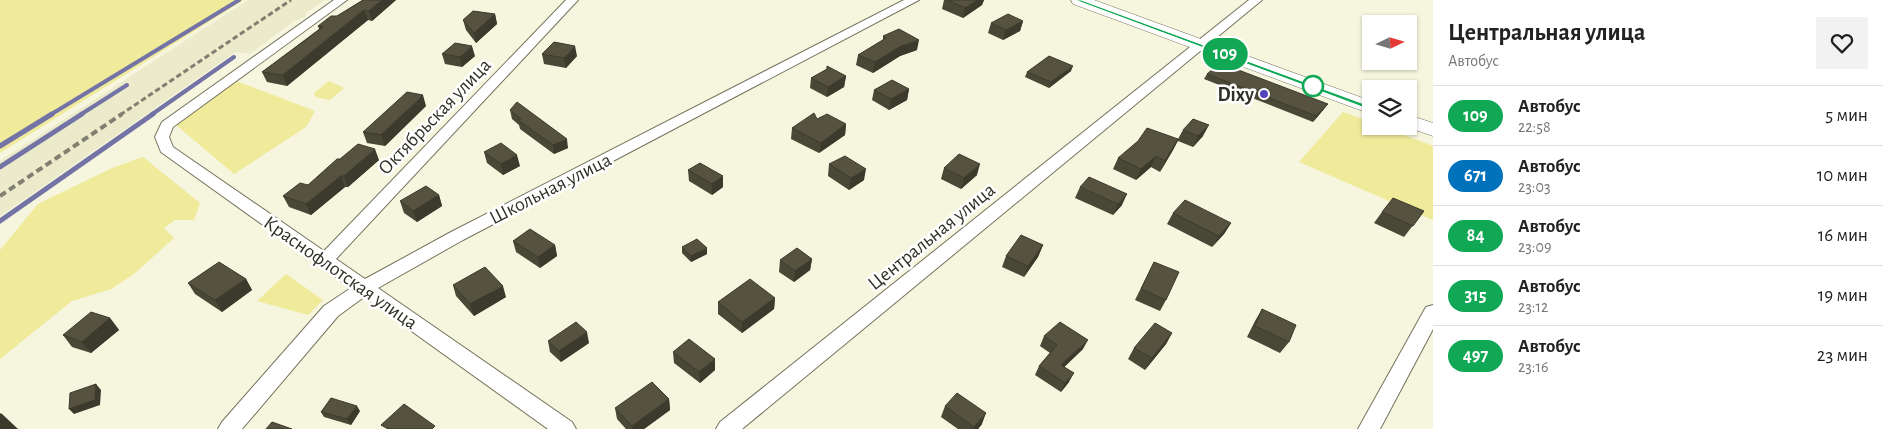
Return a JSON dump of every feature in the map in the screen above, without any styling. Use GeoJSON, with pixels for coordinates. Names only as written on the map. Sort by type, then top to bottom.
{"type":"FeatureCollection","features":[{"type":"Feature","properties":{"kind":"main road"},"geometry":{"type":"LineString","coordinates":[[1079,0],[1362,105]]}},
{"type":"Feature","properties":{"kind":"main road"},"geometry":{"type":"LineString","coordinates":[[1417,125],[1433,130]]}},
{"type":"Feature","properties":{"kind":"street","name":"Краснофлотская улица"},"geometry":{"type":"LineString","coordinates":[[341,0],[193,104],[167,125],[162,137],[166,149],[325,260],[362,289],[565,429]]}},
{"type":"Feature","properties":{"kind":"street","name":"Октябрьская улица"},"geometry":{"type":"LineString","coordinates":[[325,260],[572,0]]}},
{"type":"Feature","properties":{"kind":"street","name":"Школьная улица"},"geometry":{"type":"LineString","coordinates":[[229,429],[330,311],[362,289],[457,236],[913,0]]}},
{"type":"Feature","properties":{"kind":"street","name":"Центральная улица"},"geometry":{"type":"LineString","coordinates":[[727,429],[1256,0]]}},
{"type":"Feature","properties":{"kind":"street"},"geometry":{"type":"LineString","coordinates":[[1369,429],[1433,312]]}},
{"type":"Feature","properties":{"kind":"shaded area"},"geometry":{"type":"Polygon","coordinates":[[[0,0],[244,0],[0,153],[0,0]]]}},
{"type":"Feature","properties":{"kind":"shaded area"},"geometry":{"type":"Polygon","coordinates":[[[248,0],[325,0],[307,12],[305,17],[294,21],[250,54],[236,52],[231,55],[0,216],[0,161],[248,0]]]}},
{"type":"Feature","properties":{"kind":"shaded area"},"geometry":{"type":"Polygon","coordinates":[[[236,81],[315,111],[306,127],[234,174],[176,125],[236,81]]]}},
{"type":"Feature","properties":{"kind":"shaded area"},"geometry":{"type":"Polygon","coordinates":[[[329,81],[344,88],[330,100],[315,97],[314,93],[329,81]]]}},
{"type":"Feature","properties":{"kind":"shaded area"},"geometry":{"type":"Polygon","coordinates":[[[1343,112],[1362,119],[1362,135],[1404,135],[1433,146],[1433,220],[1299,162],[1343,112]]]}},
{"type":"Feature","properties":{"kind":"shaded area"},"geometry":{"type":"Polygon","coordinates":[[[143,157],[200,203],[194,220],[175,220],[164,228],[174,238],[134,274],[111,289],[72,301],[0,359],[0,250],[38,204],[112,168],[143,157]]]}},
{"type":"Feature","properties":{"kind":"shaded area"},"geometry":{"type":"Polygon","coordinates":[[[286,274],[323,300],[308,315],[257,301],[286,274]]]}},
{"type":"Feature","properties":{"kind":"building"},"geometry":{"type":"Polygon","coordinates":[[[363,0],[382,0],[369,11],[364,10],[283,75],[262,72],[323,27],[318,26],[331,16],[337,16],[363,0]]]}},
{"type":"Feature","properties":{"kind":"building"},"geometry":{"type":"Polygon","coordinates":[[[947,0],[978,0],[965,8],[947,0]]]}},
{"type":"Feature","properties":{"kind":"building"},"geometry":{"type":"Polygon","coordinates":[[[473,11],[495,14],[474,33],[463,20],[473,11]]]}},
{"type":"Feature","properties":{"kind":"building"},"geometry":{"type":"Polygon","coordinates":[[[1008,14],[1023,21],[1006,30],[991,23],[1008,14]]]}},
{"type":"Feature","properties":{"kind":"building"},"geometry":{"type":"Polygon","coordinates":[[[899,29],[919,40],[901,46],[875,62],[858,55],[886,38],[883,36],[899,29]]]}},
{"type":"Feature","properties":{"kind":"building"},"geometry":{"type":"Polygon","coordinates":[[[554,42],[575,46],[564,58],[542,54],[554,42]]]}},
{"type":"Feature","properties":{"kind":"building"},"geometry":{"type":"Polygon","coordinates":[[[455,43],[472,46],[460,57],[442,54],[455,43]]]}},
{"type":"Feature","properties":{"kind":"building"},"geometry":{"type":"Polygon","coordinates":[[[1049,56],[1073,66],[1051,82],[1027,72],[1049,56]]]}},
{"type":"Feature","properties":{"kind":"building"},"geometry":{"type":"Polygon","coordinates":[[[1220,63],[1328,104],[1316,116],[1207,74],[1220,63]]]}},
{"type":"Feature","properties":{"kind":"building"},"geometry":{"type":"Polygon","coordinates":[[[827,66],[846,76],[828,87],[811,78],[827,69],[827,66]]]}},
{"type":"Feature","properties":{"kind":"building"},"geometry":{"type":"Polygon","coordinates":[[[892,80],[909,89],[891,99],[874,90],[892,80]]]}},
{"type":"Feature","properties":{"kind":"building"},"geometry":{"type":"Polygon","coordinates":[[[407,92],[423,95],[381,135],[363,132],[407,92]]]}},
{"type":"Feature","properties":{"kind":"building"},"geometry":{"type":"Polygon","coordinates":[[[517,102],[567,139],[553,145],[518,120],[521,119],[510,110],[517,102]]]}},
{"type":"Feature","properties":{"kind":"building"},"geometry":{"type":"Polygon","coordinates":[[[814,113],[817,119],[827,114],[846,124],[821,143],[792,128],[814,113]]]}},
{"type":"Feature","properties":{"kind":"building"},"geometry":{"type":"Polygon","coordinates":[[[1193,119],[1209,125],[1198,136],[1183,130],[1193,119]]]}},
{"type":"Feature","properties":{"kind":"building"},"geometry":{"type":"Polygon","coordinates":[[[1147,128],[1178,139],[1165,161],[1156,156],[1141,169],[1118,158],[1138,141],[1147,128]]]}},
{"type":"Feature","properties":{"kind":"building"},"geometry":{"type":"Polygon","coordinates":[[[501,143],[517,155],[501,164],[484,152],[501,143]]]}},
{"type":"Feature","properties":{"kind":"building"},"geometry":{"type":"Polygon","coordinates":[[[358,144],[375,149],[344,176],[341,176],[306,204],[283,196],[300,183],[308,185],[337,159],[340,159],[358,144]]]}},
{"type":"Feature","properties":{"kind":"building"},"geometry":{"type":"Polygon","coordinates":[[[959,154],[980,164],[964,178],[944,168],[959,154]]]}},
{"type":"Feature","properties":{"kind":"building"},"geometry":{"type":"Polygon","coordinates":[[[845,156],[866,169],[851,178],[829,164],[845,156]]]}},
{"type":"Feature","properties":{"kind":"building"},"geometry":{"type":"Polygon","coordinates":[[[700,163],[723,176],[712,184],[688,170],[700,163]]]}},
{"type":"Feature","properties":{"kind":"building"},"geometry":{"type":"Polygon","coordinates":[[[1089,177],[1127,194],[1118,204],[1080,187],[1089,177]]]}},
{"type":"Feature","properties":{"kind":"building"},"geometry":{"type":"Polygon","coordinates":[[[426,186],[439,195],[413,211],[400,201],[426,186]]]}},
{"type":"Feature","properties":{"kind":"building"},"geometry":{"type":"Polygon","coordinates":[[[1393,198],[1424,211],[1413,226],[1382,212],[1393,198]]]}},
{"type":"Feature","properties":{"kind":"building"},"geometry":{"type":"Polygon","coordinates":[[[1185,200],[1231,223],[1219,236],[1173,213],[1185,200]]]}},
{"type":"Feature","properties":{"kind":"building"},"geometry":{"type":"Polygon","coordinates":[[[530,229],[555,245],[538,257],[513,241],[530,229]]]}},
{"type":"Feature","properties":{"kind":"building"},"geometry":{"type":"Polygon","coordinates":[[[1021,235],[1043,245],[1028,266],[1006,256],[1021,235]]]}},
{"type":"Feature","properties":{"kind":"building"},"geometry":{"type":"Polygon","coordinates":[[[697,239],[707,248],[691,256],[682,247],[697,239]]]}},
{"type":"Feature","properties":{"kind":"building"},"geometry":{"type":"Polygon","coordinates":[[[797,248],[812,259],[795,271],[780,260],[797,248]]]}},
{"type":"Feature","properties":{"kind":"building"},"geometry":{"type":"Polygon","coordinates":[[[219,262],[246,279],[215,300],[188,283],[219,262]]]}},
{"type":"Feature","properties":{"kind":"building"},"geometry":{"type":"Polygon","coordinates":[[[1154,262],[1179,272],[1166,300],[1141,289],[1154,262]]]}},
{"type":"Feature","properties":{"kind":"building"},"geometry":{"type":"Polygon","coordinates":[[[485,267],[503,286],[470,304],[453,285],[485,267]]]}},
{"type":"Feature","properties":{"kind":"building"},"geometry":{"type":"Polygon","coordinates":[[[750,279],[775,298],[742,322],[718,302],[750,279]]]}},
{"type":"Feature","properties":{"kind":"building"},"geometry":{"type":"Polygon","coordinates":[[[1262,309],[1296,325],[1289,342],[1255,326],[1262,309]]]}},
{"type":"Feature","properties":{"kind":"building"},"geometry":{"type":"Polygon","coordinates":[[[91,312],[110,318],[82,342],[63,335],[91,312]]]}},
{"type":"Feature","properties":{"kind":"building"},"geometry":{"type":"Polygon","coordinates":[[[576,322],[587,332],[559,351],[548,341],[576,322]]]}},
{"type":"Feature","properties":{"kind":"building"},"geometry":{"type":"Polygon","coordinates":[[[1060,322],[1088,340],[1061,365],[1074,373],[1065,383],[1039,366],[1057,345],[1044,336],[1060,322]]]}},
{"type":"Feature","properties":{"kind":"building"},"geometry":{"type":"Polygon","coordinates":[[[1155,323],[1172,333],[1152,358],[1134,348],[1155,323]]]}},
{"type":"Feature","properties":{"kind":"building"},"geometry":{"type":"Polygon","coordinates":[[[689,339],[715,359],[699,372],[673,352],[689,339]]]}},
{"type":"Feature","properties":{"kind":"building"},"geometry":{"type":"Polygon","coordinates":[[[652,382],[669,399],[632,426],[615,408],[652,382]]]}},
{"type":"Feature","properties":{"kind":"building"},"geometry":{"type":"Polygon","coordinates":[[[96,384],[95,400],[69,409],[70,393],[96,384]]]}},
{"type":"Feature","properties":{"kind":"building"},"geometry":{"type":"Polygon","coordinates":[[[957,393],[986,413],[974,427],[945,406],[957,393]]]}},
{"type":"Feature","properties":{"kind":"building"},"geometry":{"type":"Polygon","coordinates":[[[331,398],[357,406],[347,419],[321,412],[331,398]]]}},
{"type":"Feature","properties":{"kind":"building"},"geometry":{"type":"Polygon","coordinates":[[[404,404],[435,426],[432,429],[388,429],[381,425],[404,404]]]}},
{"type":"Feature","properties":{"kind":"building"},"geometry":{"type":"Polygon","coordinates":[[[272,422],[292,429],[266,429],[272,422]]]}},
{"type":"Feature","properties":{"kind":"waterway"},"geometry":{"type":"LineString","coordinates":[[50,115],[239,0]]}},
{"type":"Feature","properties":{"kind":"waterway"},"geometry":{"type":"LineString","coordinates":[[151,115],[234,57]]}},
{"type":"Feature","properties":{"kind":"waterway"},"geometry":{"type":"LineString","coordinates":[[80,115],[127,85]]}},
{"type":"Feature","properties":{"kind":"waterway"},"geometry":{"type":"LineString","coordinates":[[0,146],[52,114]]}},
{"type":"Feature","properties":{"kind":"waterway"},"geometry":{"type":"LineString","coordinates":[[0,167],[82,114]]}},
{"type":"Feature","properties":{"kind":"waterway"},"geometry":{"type":"LineString","coordinates":[[0,221],[153,114]]}},
{"type":"Feature","properties":{"kind":"railway"},"geometry":{"type":"LineString","coordinates":[[120,115],[291,0]]}},
{"type":"Feature","properties":{"kind":"railway"},"geometry":{"type":"LineString","coordinates":[[0,196],[122,114]]}},
{"type":"Feature","properties":{"kind":"bus line","name":"109"},"geometry":{"type":"LineString","coordinates":[[1079,0],[1362,105]]}},
{"type":"Feature","properties":{"kind":"place","name":"Dixy"},"geometry":{"type":"Point","coordinates":[1264,94]}}]}
